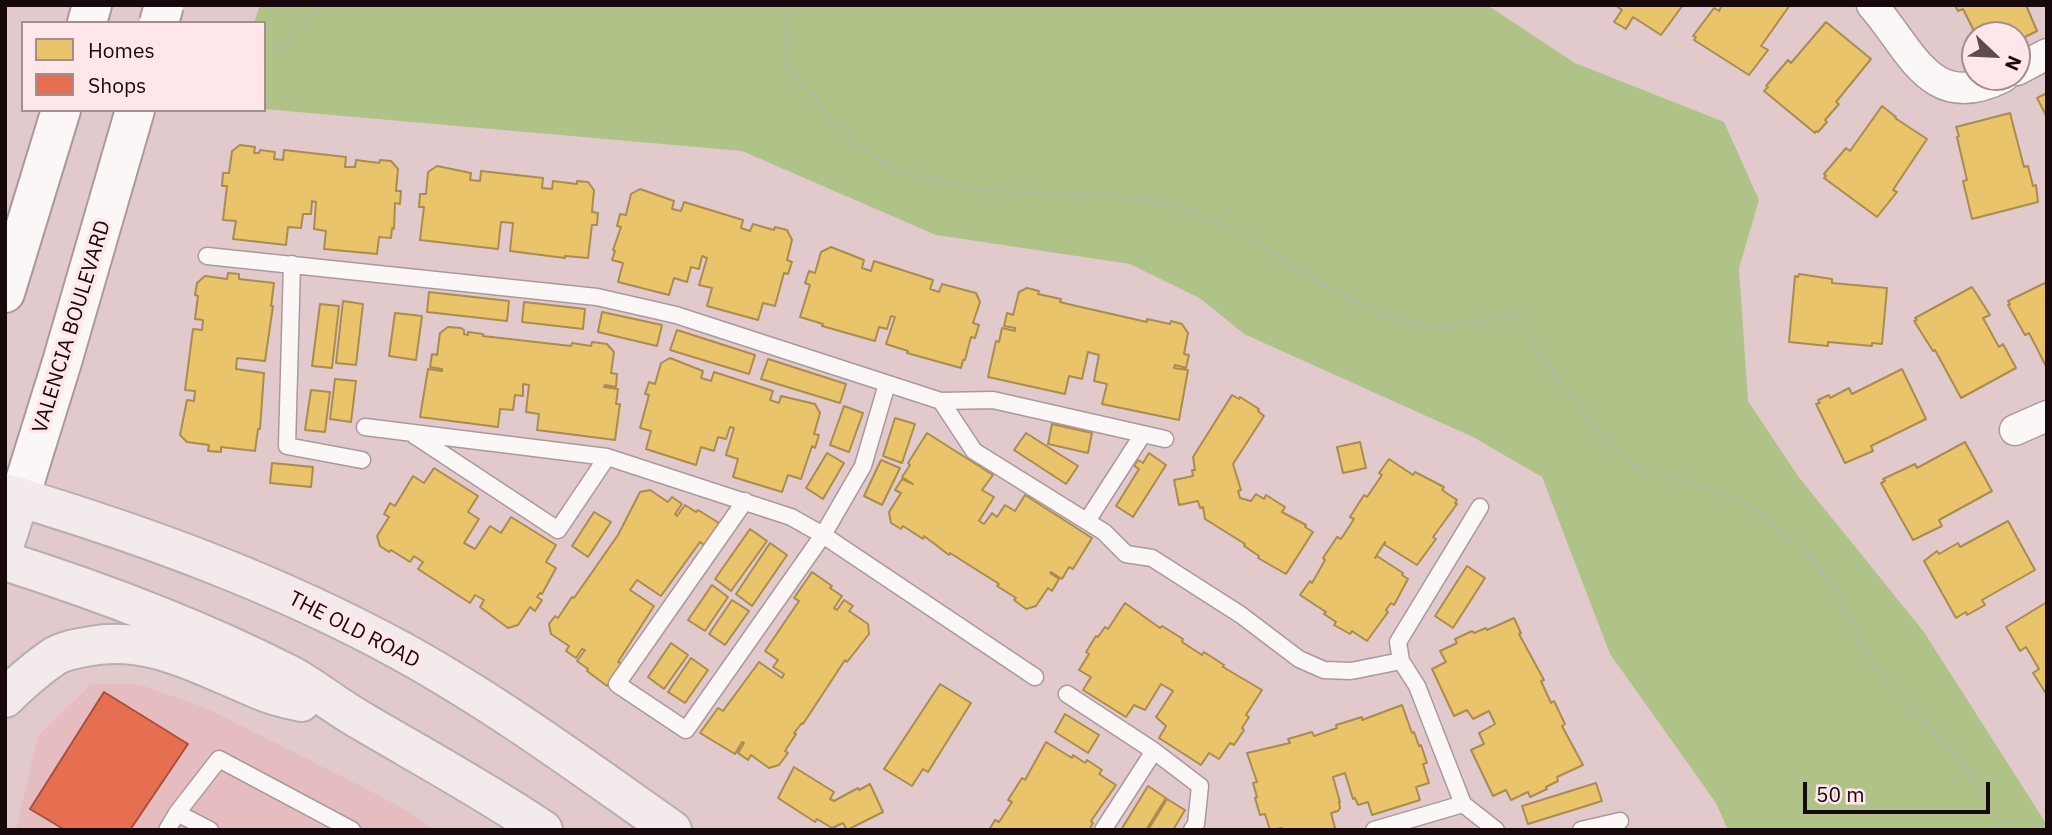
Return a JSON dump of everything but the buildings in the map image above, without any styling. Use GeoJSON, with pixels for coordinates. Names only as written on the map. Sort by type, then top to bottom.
{"type":"FeatureCollection","features":[{"type":"Feature","properties":{"kind":"main road","name":"VALENCIA BOULEVARD"},"geometry":{"type":"LineString","coordinates":[[5,543],[13,495]]}},
{"type":"Feature","properties":{"kind":"main road","name":"THE OLD ROAD"},"geometry":{"type":"LineString","coordinates":[[13,495],[162,543],[228,569],[402,652],[544,740],[672,830]]}},
{"type":"Feature","properties":{"kind":"main road"},"geometry":{"type":"LineString","coordinates":[[5,561],[132,606],[226,645],[290,676],[356,718],[483,791],[543,830]]}},
{"type":"Feature","properties":{"kind":"main road"},"geometry":{"type":"LineString","coordinates":[[5,698],[23,680],[56,656],[79,648],[105,644],[140,645],[172,652],[262,691],[356,718]]}},
{"type":"Feature","properties":{"kind":"street"},"geometry":{"type":"LineString","coordinates":[[1872,5],[1920,68],[1944,86],[1961,89]]}},
{"type":"Feature","properties":{"kind":"street"},"geometry":{"type":"LineString","coordinates":[[2031,63],[2047,54]]}},
{"type":"Feature","properties":{"kind":"street"},"geometry":{"type":"LineString","coordinates":[[5,293],[60,112]]}},
{"type":"Feature","properties":{"kind":"street","name":"VALENCIA BOULEVARD"},"geometry":{"type":"LineString","coordinates":[[13,495],[77,312],[134,112]]}},
{"type":"Feature","properties":{"kind":"street"},"geometry":{"type":"LineString","coordinates":[[2015,430],[2047,416]]}},
{"type":"Feature","properties":{"kind":"lane"},"geometry":{"type":"LineString","coordinates":[[207,256],[597,297],[676,315],[941,401],[993,400],[1165,439]]}},
{"type":"Feature","properties":{"kind":"lane"},"geometry":{"type":"LineString","coordinates":[[292,264],[287,446],[362,460]]}},
{"type":"Feature","properties":{"kind":"lane"},"geometry":{"type":"LineString","coordinates":[[745,501],[617,684],[686,730],[823,535],[863,466],[887,384]]}},
{"type":"Feature","properties":{"kind":"lane"},"geometry":{"type":"LineString","coordinates":[[941,401],[974,451],[1104,532],[1126,554],[1152,558],[1241,615],[1299,659],[1324,670],[1351,671],[1401,661]]}},
{"type":"Feature","properties":{"kind":"lane"},"geometry":{"type":"LineString","coordinates":[[365,427],[607,457],[791,517],[823,535],[1035,677]]}},
{"type":"Feature","properties":{"kind":"lane"},"geometry":{"type":"LineString","coordinates":[[411,433],[558,530],[607,457]]}},
{"type":"Feature","properties":{"kind":"lane"},"geometry":{"type":"LineString","coordinates":[[1087,521],[1143,434]]}},
{"type":"Feature","properties":{"kind":"lane"},"geometry":{"type":"LineString","coordinates":[[1480,508],[1398,642],[1401,661],[1417,686],[1463,804],[1496,830]]}},
{"type":"Feature","properties":{"kind":"lane"},"geometry":{"type":"LineString","coordinates":[[1067,694],[1154,751],[1200,786],[1198,828]]}},
{"type":"Feature","properties":{"kind":"lane"},"geometry":{"type":"LineString","coordinates":[[1103,830],[1154,751]]}},
{"type":"Feature","properties":{"kind":"lane"},"geometry":{"type":"LineString","coordinates":[[167,830],[219,759],[352,830]]}},
{"type":"Feature","properties":{"kind":"lane"},"geometry":{"type":"LineString","coordinates":[[1374,830],[1463,804]]}},
{"type":"Feature","properties":{"kind":"lane"},"geometry":{"type":"LineString","coordinates":[[177,813],[210,830]]}},
{"type":"Feature","properties":{"kind":"lane"},"geometry":{"type":"LineString","coordinates":[[1581,830],[1620,821]]}},
{"type":"Feature","properties":{"kind":"path"},"geometry":{"type":"LineString","coordinates":[[266,50],[284,45],[323,5]]}},
{"type":"Feature","properties":{"kind":"path"},"geometry":{"type":"LineString","coordinates":[[785,5],[785,58],[790,73],[881,162],[919,177],[993,192],[1098,195],[1170,205],[1225,225],[1262,244],[1339,295],[1400,321],[1443,327],[1484,321],[1502,314],[1520,319],[1537,351],[1608,444],[1640,471],[1707,487],[1748,504],[1804,551],[1829,579],[1863,646],[1888,684],[1957,754],[2004,830]]}},
{"type":"Feature","properties":{"kind":"shaded area"},"geometry":{"type":"Polygon","coordinates":[[[91,684],[138,684],[206,708],[388,800],[437,830],[16,830],[38,736],[91,684]]]}},
{"type":"Feature","properties":{"kind":"green space"},"geometry":{"type":"Polygon","coordinates":[[[260,5],[1487,5],[1575,63],[1724,122],[1759,200],[1739,268],[1748,401],[1798,476],[1924,632],[2047,825],[2047,830],[1728,830],[1716,803],[1610,654],[1542,477],[1473,437],[1244,334],[1201,299],[1130,264],[936,235],[742,151],[266,109],[266,21],[255,21],[260,5]]]}}]}
